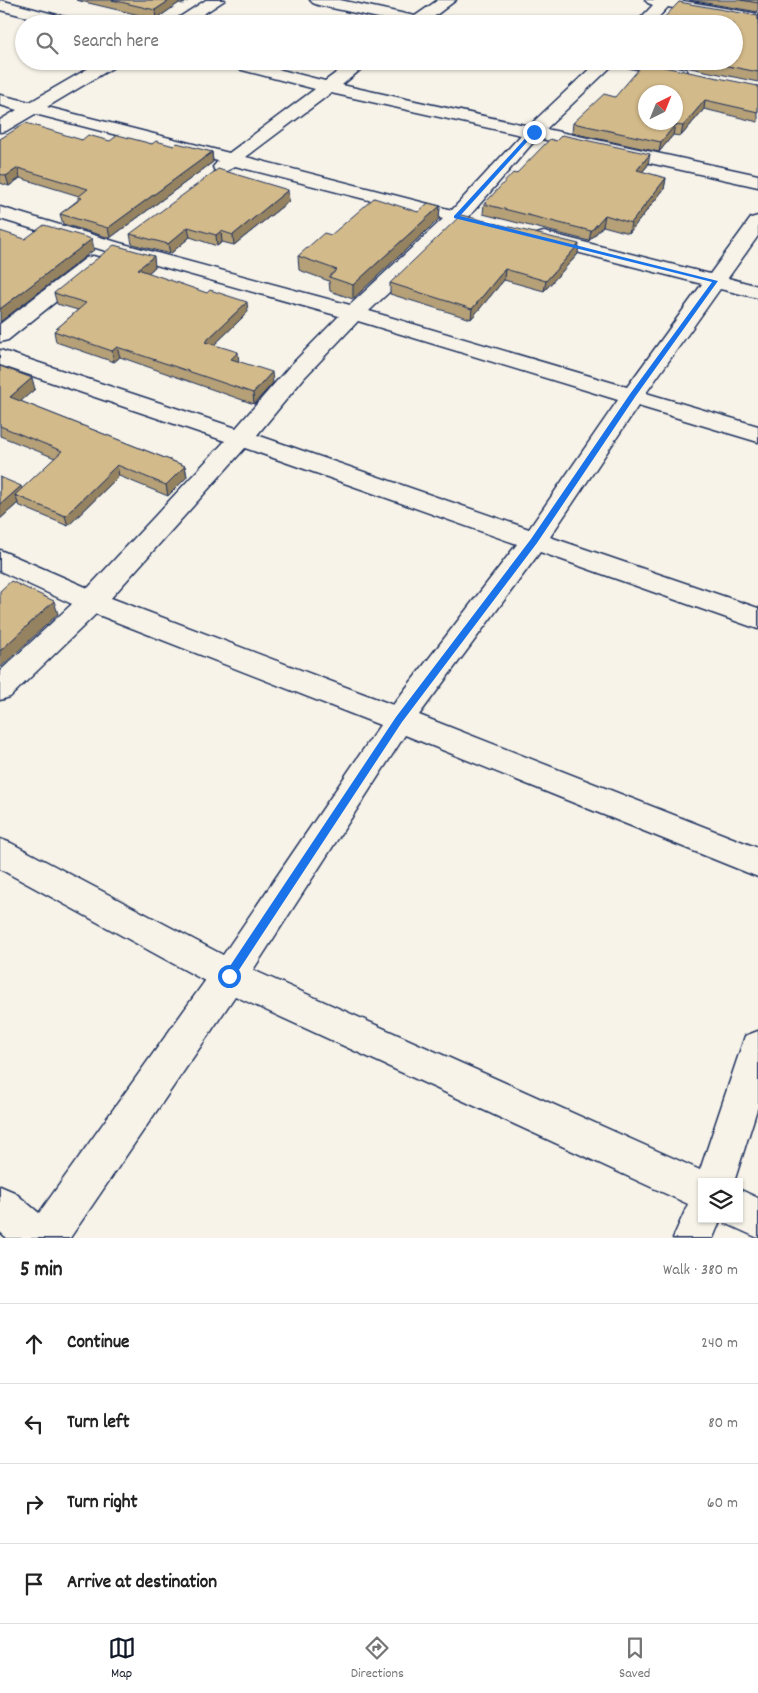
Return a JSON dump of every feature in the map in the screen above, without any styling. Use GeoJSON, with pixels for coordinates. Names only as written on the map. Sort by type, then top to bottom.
{"type":"FeatureCollection","features":[{"type":"Feature","properties":{"kind":"street"},"geometry":{"type":"LineString","coordinates":[[192,15],[217,0]]}},
{"type":"Feature","properties":{"kind":"street"},"geometry":{"type":"LineString","coordinates":[[318,0],[385,15]]}},
{"type":"Feature","properties":{"kind":"street"},"geometry":{"type":"LineString","coordinates":[[430,15],[448,0]]}},
{"type":"Feature","properties":{"kind":"street"},"geometry":{"type":"LineString","coordinates":[[650,15],[661,1],[736,15]]}},
{"type":"Feature","properties":{"kind":"street"},"geometry":{"type":"LineString","coordinates":[[0,5],[39,15]]}},
{"type":"Feature","properties":{"kind":"street"},"geometry":{"type":"LineString","coordinates":[[743,16],[758,19]]}},
{"type":"Feature","properties":{"kind":"street"},"geometry":{"type":"LineString","coordinates":[[0,127],[97,70]]}},
{"type":"Feature","properties":{"kind":"street"},"geometry":{"type":"LineString","coordinates":[[261,70],[328,87],[758,181]]}},
{"type":"Feature","properties":{"kind":"street"},"geometry":{"type":"LineString","coordinates":[[209,177],[351,70]]}},
{"type":"Feature","properties":{"kind":"street"},"geometry":{"type":"LineString","coordinates":[[0,690],[92,601],[240,438],[296,373],[354,313],[466,219],[534,132],[599,70]]}},
{"type":"Feature","properties":{"kind":"street"},"geometry":{"type":"LineString","coordinates":[[664,70],[694,76]]}},
{"type":"Feature","properties":{"kind":"street"},"geometry":{"type":"LineString","coordinates":[[0,100],[466,219]]}},
{"type":"Feature","properties":{"kind":"street"},"geometry":{"type":"LineString","coordinates":[[0,213],[121,241],[758,434]]}},
{"type":"Feature","properties":{"kind":"street"},"geometry":{"type":"LineString","coordinates":[[46,1238],[229,976],[399,720],[534,541],[633,396],[758,222]]}},
{"type":"Feature","properties":{"kind":"street"},"geometry":{"type":"LineString","coordinates":[[524,234],[758,292]]}},
{"type":"Feature","properties":{"kind":"street"},"geometry":{"type":"LineString","coordinates":[[0,335],[121,241]]}},
{"type":"Feature","properties":{"kind":"street"},"geometry":{"type":"LineString","coordinates":[[0,357],[240,438],[758,619]]}},
{"type":"Feature","properties":{"kind":"street"},"geometry":{"type":"LineString","coordinates":[[0,560],[92,601],[399,720],[758,863]]}},
{"type":"Feature","properties":{"kind":"street"},"geometry":{"type":"LineString","coordinates":[[0,853],[229,976],[698,1189]]}},
{"type":"Feature","properties":{"kind":"street"},"geometry":{"type":"LineString","coordinates":[[716,1178],[758,1049]]}},
{"type":"Feature","properties":{"kind":"street"},"geometry":{"type":"LineString","coordinates":[[0,1206],[38,1238]]}},
{"type":"Feature","properties":{"kind":"street"},"geometry":{"type":"LineString","coordinates":[[743,1212],[758,1219]]}},
{"type":"Feature","properties":{"kind":"street"},"geometry":{"type":"LineString","coordinates":[[694,1238],[700,1223]]}},
{"type":"Feature","properties":{"kind":"building"},"geometry":{"type":"Polygon","coordinates":[[[112,0],[170,0],[155,10],[112,0]]]}},
{"type":"Feature","properties":{"kind":"building"},"geometry":{"type":"Polygon","coordinates":[[[741,0],[758,0],[758,3],[741,0]]]}},
{"type":"Feature","properties":{"kind":"building"},"geometry":{"type":"Polygon","coordinates":[[[679,2],[758,16],[758,72],[743,69],[743,15],[667,15],[679,2]]]}},
{"type":"Feature","properties":{"kind":"building"},"geometry":{"type":"Polygon","coordinates":[[[638,70],[679,70],[758,86],[758,112],[705,100],[683,126],[683,85],[638,85],[638,130],[671,130],[661,142],[573,123],[604,94],[615,97],[638,70]]]}},
{"type":"Feature","properties":{"kind":"building"},"geometry":{"type":"Polygon","coordinates":[[[26,123],[82,140],[88,135],[110,141],[118,135],[152,144],[156,141],[174,146],[177,143],[212,152],[108,228],[60,214],[82,198],[78,197],[88,189],[18,168],[6,176],[0,174],[0,139],[26,123]]]}},
{"type":"Feature","properties":{"kind":"building"},"geometry":{"type":"Polygon","coordinates":[[[562,135],[650,154],[637,170],[666,178],[631,223],[605,215],[591,231],[484,204],[513,173],[516,174],[550,139],[556,141],[562,135]]]}},
{"type":"Feature","properties":{"kind":"building"},"geometry":{"type":"Polygon","coordinates":[[[218,169],[288,190],[233,235],[221,231],[216,235],[188,227],[168,244],[130,234],[218,169]]]}},
{"type":"Feature","properties":{"kind":"building"},"geometry":{"type":"Polygon","coordinates":[[[374,198],[418,212],[428,203],[440,206],[353,285],[329,277],[337,270],[298,256],[324,233],[331,235],[374,198]]]}},
{"type":"Feature","properties":{"kind":"building"},"geometry":{"type":"Polygon","coordinates":[[[461,215],[579,244],[546,281],[505,269],[472,309],[390,283],[461,215]]]}},
{"type":"Feature","properties":{"kind":"building"},"geometry":{"type":"Polygon","coordinates":[[[44,225],[92,239],[0,309],[0,231],[25,239],[44,225]]]}},
{"type":"Feature","properties":{"kind":"building"},"geometry":{"type":"Polygon","coordinates":[[[114,245],[154,256],[138,269],[207,293],[210,290],[247,302],[205,342],[238,352],[231,359],[272,372],[253,393],[117,347],[112,351],[54,331],[86,303],[54,293],[114,245]]]}},
{"type":"Feature","properties":{"kind":"building"},"geometry":{"type":"Polygon","coordinates":[[[0,366],[32,378],[10,397],[185,466],[166,485],[117,465],[65,516],[15,495],[62,451],[0,426],[0,366]]]}},
{"type":"Feature","properties":{"kind":"building"},"geometry":{"type":"Polygon","coordinates":[[[0,477],[21,486],[0,505],[0,477]]]}},
{"type":"Feature","properties":{"kind":"building"},"geometry":{"type":"Polygon","coordinates":[[[11,581],[54,601],[0,651],[0,591],[11,581]]]}},
{"type":"Feature","properties":{"kind":"route"},"geometry":{"type":"LineString","coordinates":[[229,976],[399,720],[534,541],[633,396],[715,281],[456,217],[534,132]]}}]}
